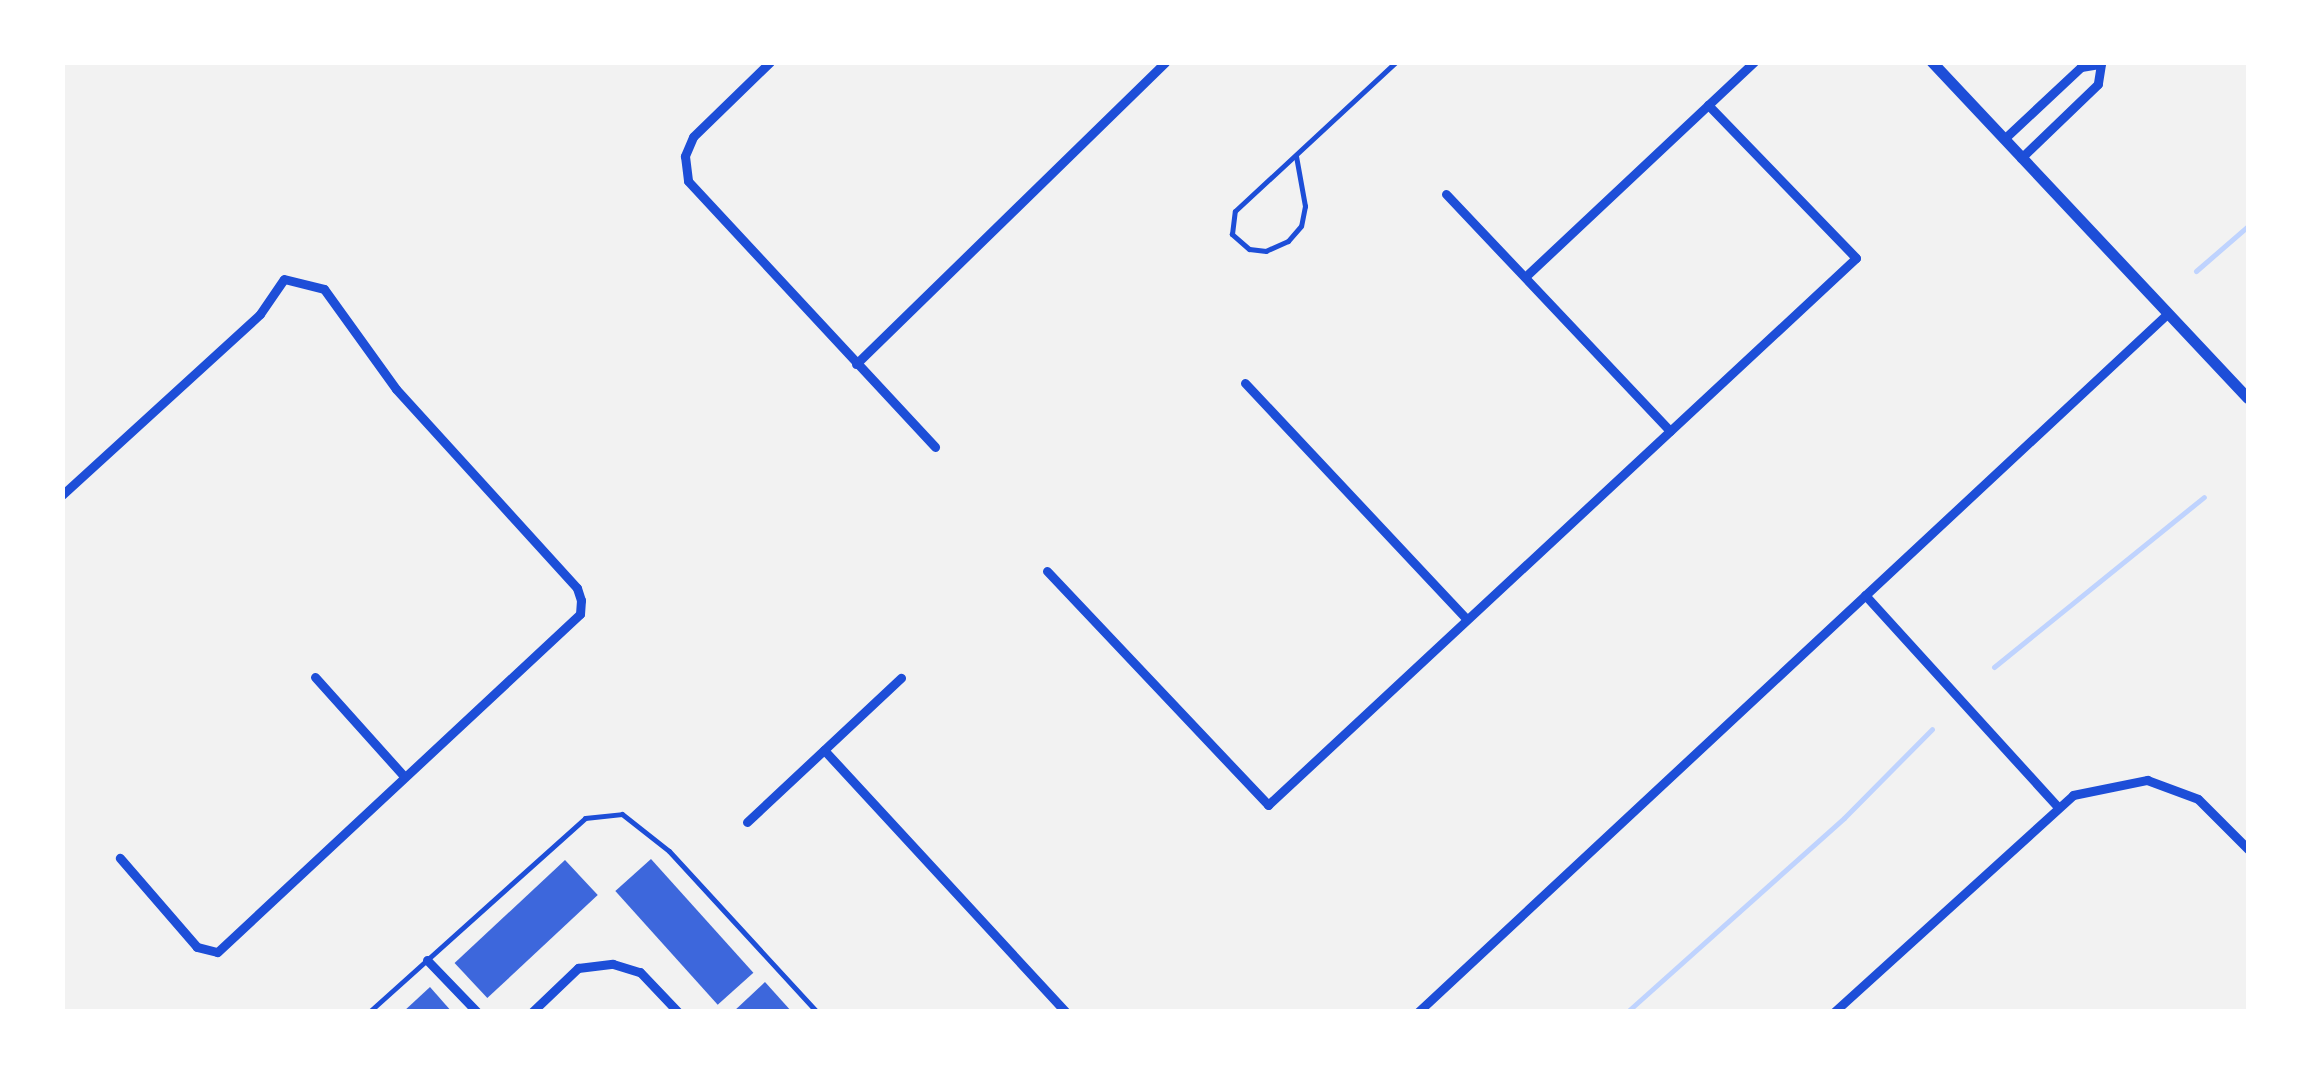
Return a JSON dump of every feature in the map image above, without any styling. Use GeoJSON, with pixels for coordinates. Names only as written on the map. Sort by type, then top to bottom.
{"type":"FeatureCollection","features":[{"type":"Feature","properties":{"kind":"street"},"geometry":{"type":"LineString","coordinates":[[770,62],[693,136],[685,156],[688,181],[935,447]]}},
{"type":"Feature","properties":{"kind":"street"},"geometry":{"type":"LineString","coordinates":[[856,364],[1165,62]]}},
{"type":"Feature","properties":{"kind":"street"},"geometry":{"type":"LineString","coordinates":[[1525,277],[1754,62]]}},
{"type":"Feature","properties":{"kind":"street"},"geometry":{"type":"LineString","coordinates":[[1932,62],[2248,398]]}},
{"type":"Feature","properties":{"kind":"street"},"geometry":{"type":"LineString","coordinates":[[2004,139],[2081,66],[2102,63],[2098,84],[2021,158]]}},
{"type":"Feature","properties":{"kind":"street"},"geometry":{"type":"LineString","coordinates":[[1047,570],[1268,805],[1856,258],[1708,106]]}},
{"type":"Feature","properties":{"kind":"street"},"geometry":{"type":"LineString","coordinates":[[1446,194],[1670,430]]}},
{"type":"Feature","properties":{"kind":"street"},"geometry":{"type":"LineString","coordinates":[[62,495],[260,314],[284,279],[324,289],[396,389],[578,588],[582,600],[580,614],[218,952],[197,947],[120,858]]}},
{"type":"Feature","properties":{"kind":"street"},"geometry":{"type":"LineString","coordinates":[[1418,1012],[2168,312]]}},
{"type":"Feature","properties":{"kind":"street"},"geometry":{"type":"LineString","coordinates":[[1245,383],[1466,618]]}},
{"type":"Feature","properties":{"kind":"street"},"geometry":{"type":"LineString","coordinates":[[1864,595],[2058,806]]}},
{"type":"Feature","properties":{"kind":"street"},"geometry":{"type":"LineString","coordinates":[[315,677],[404,775]]}},
{"type":"Feature","properties":{"kind":"street"},"geometry":{"type":"LineString","coordinates":[[747,822],[901,678]]}},
{"type":"Feature","properties":{"kind":"street"},"geometry":{"type":"LineString","coordinates":[[824,750],[1066,1012]]}},
{"type":"Feature","properties":{"kind":"street"},"geometry":{"type":"LineString","coordinates":[[1834,1012],[2074,795],[2147,780],[2198,799],[2248,849]]}},
{"type":"Feature","properties":{"kind":"street"},"geometry":{"type":"LineString","coordinates":[[427,960],[477,1012]]}},
{"type":"Feature","properties":{"kind":"street"},"geometry":{"type":"LineString","coordinates":[[532,1012],[578,968],[614,964],[640,972],[678,1012]]}},
{"type":"Feature","properties":{"kind":"lane"},"geometry":{"type":"LineString","coordinates":[[1296,156],[1305,206],[1301,226],[1288,241],[1266,251],[1248,249],[1232,234],[1235,211],[1396,62]]}},
{"type":"Feature","properties":{"kind":"lane"},"geometry":{"type":"LineString","coordinates":[[369,1012],[585,818],[622,814],[669,850],[818,1012]]}},
{"type":"Feature","properties":{"kind":"building"},"geometry":{"type":"Polygon","coordinates":[[[651,859],[753,973],[718,1005],[615,891],[651,859]]]}},
{"type":"Feature","properties":{"kind":"building"},"geometry":{"type":"Polygon","coordinates":[[[565,860],[598,895],[487,998],[455,963],[565,860]]]}},
{"type":"Feature","properties":{"kind":"building"},"geometry":{"type":"Polygon","coordinates":[[[765,982],[792,1012],[733,1012],[765,982]]]}},
{"type":"Feature","properties":{"kind":"building"},"geometry":{"type":"Polygon","coordinates":[[[430,987],[452,1012],[403,1012],[430,987]]]}},
{"type":"Feature","properties":{"kind":"waterway"},"geometry":{"type":"LineString","coordinates":[[2196,271],[2248,226]]}},
{"type":"Feature","properties":{"kind":"waterway"},"geometry":{"type":"LineString","coordinates":[[1994,667],[2204,497]]}},
{"type":"Feature","properties":{"kind":"waterway"},"geometry":{"type":"LineString","coordinates":[[1627,1012],[1844,818],[1932,729]]}}]}
